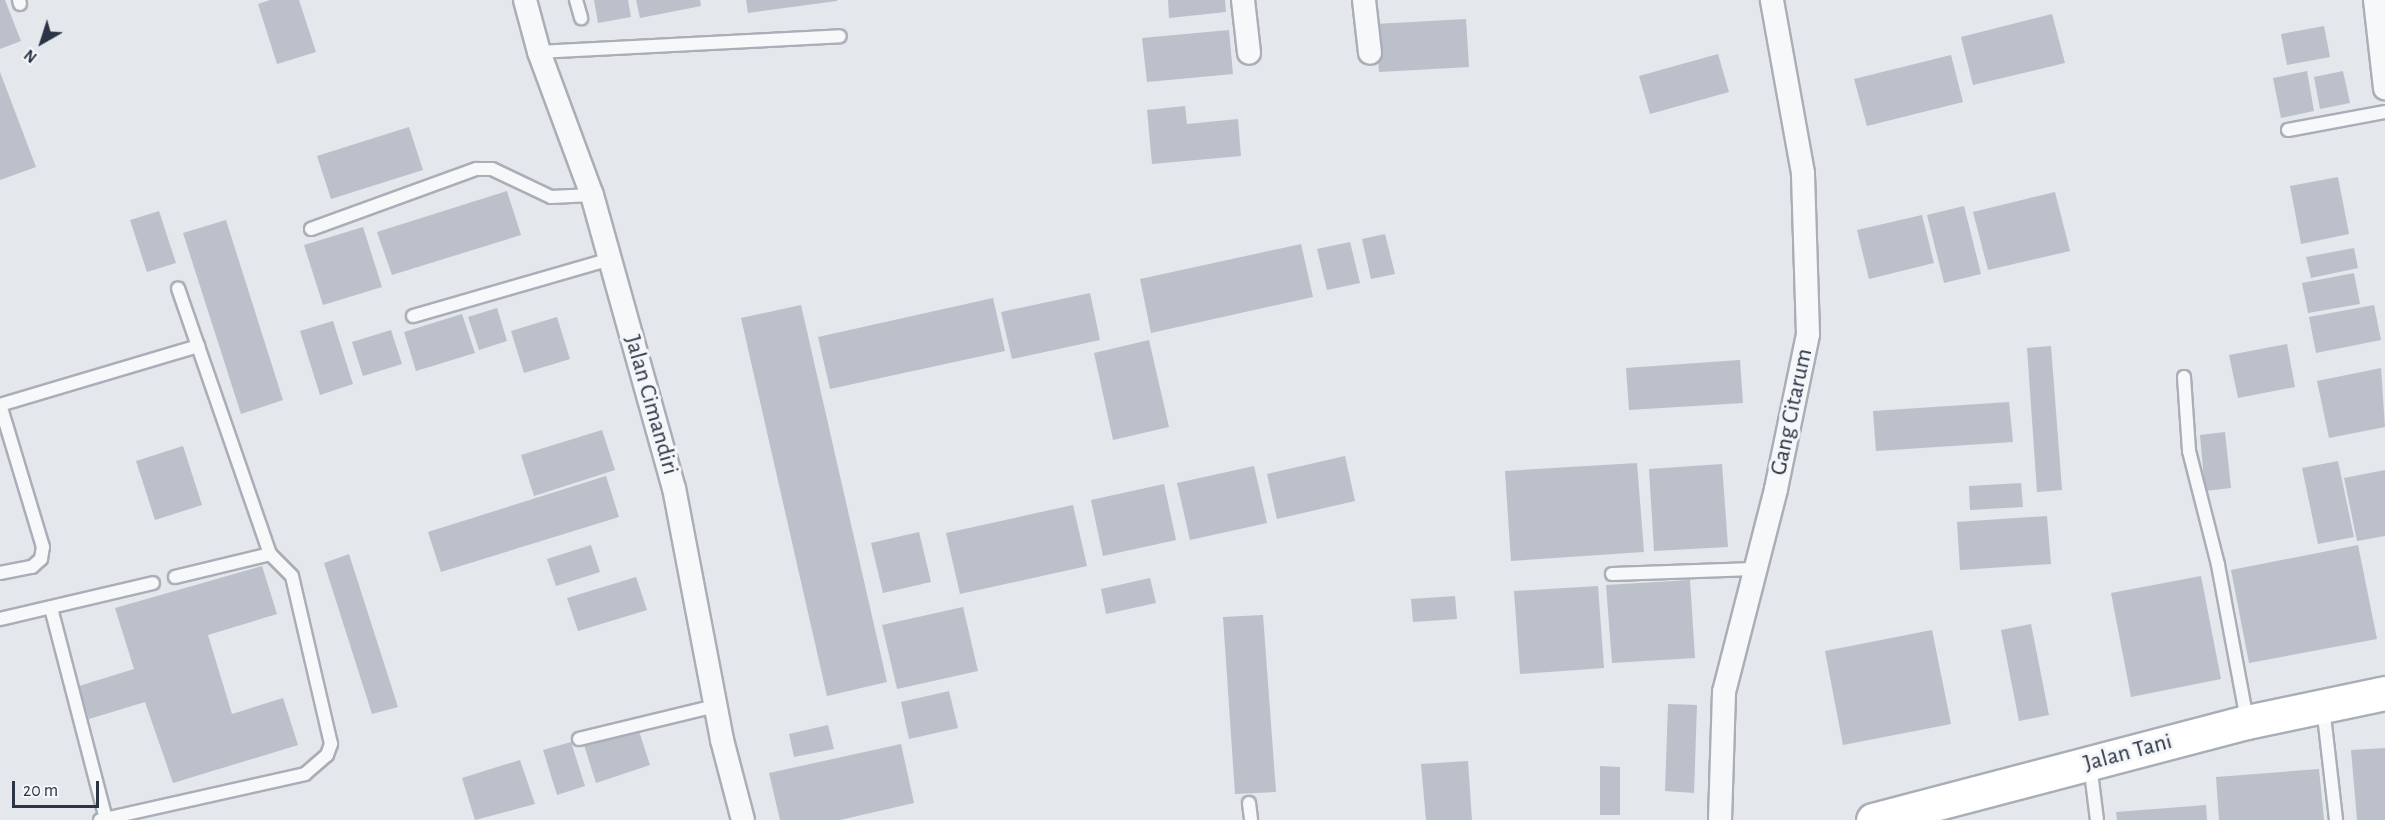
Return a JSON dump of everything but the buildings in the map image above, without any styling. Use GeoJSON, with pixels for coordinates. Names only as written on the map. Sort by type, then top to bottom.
{"type":"FeatureCollection","features":[{"type":"Feature","properties":{"kind":"highway","name":"Jalan Tani"},"geometry":{"type":"LineString","coordinates":[[1873,820],[2247,722],[2385,693]]}},
{"type":"Feature","properties":{"kind":"street","name":"Jalan Cimandiri"},"geometry":{"type":"LineString","coordinates":[[525,0],[539,52],[592,195],[674,488],[715,706],[743,820]]}},
{"type":"Feature","properties":{"kind":"street"},"geometry":{"type":"LineString","coordinates":[[1243,0],[1249,53]]}},
{"type":"Feature","properties":{"kind":"street"},"geometry":{"type":"LineString","coordinates":[[1364,0],[1370,53]]}},
{"type":"Feature","properties":{"kind":"street","name":"Gang Citarum"},"geometry":{"type":"LineString","coordinates":[[1720,820],[1724,692],[1802,367],[1810,309],[1803,173],[1772,0]]}},
{"type":"Feature","properties":{"kind":"street"},"geometry":{"type":"LineString","coordinates":[[2375,0],[2385,88]]}},
{"type":"Feature","properties":{"kind":"lane"},"geometry":{"type":"LineString","coordinates":[[576,0],[581,18]]}},
{"type":"Feature","properties":{"kind":"lane"},"geometry":{"type":"LineString","coordinates":[[539,52],[840,36]]}},
{"type":"Feature","properties":{"kind":"lane"},"geometry":{"type":"LineString","coordinates":[[2288,130],[2385,112]]}},
{"type":"Feature","properties":{"kind":"lane"},"geometry":{"type":"LineString","coordinates":[[311,229],[476,169],[492,169],[551,197],[592,195]]}},
{"type":"Feature","properties":{"kind":"lane"},"geometry":{"type":"LineString","coordinates":[[413,316],[610,259]]}},
{"type":"Feature","properties":{"kind":"lane"},"geometry":{"type":"LineString","coordinates":[[51,608],[103,819],[305,774],[327,755],[331,744],[296,587],[284,565],[270,554],[178,288]]}},
{"type":"Feature","properties":{"kind":"lane"},"geometry":{"type":"LineString","coordinates":[[0,573],[32,567],[41,559],[43,547],[0,405],[198,346]]}},
{"type":"Feature","properties":{"kind":"lane"},"geometry":{"type":"LineString","coordinates":[[2184,377],[2189,451],[2218,565],[2247,722]]}},
{"type":"Feature","properties":{"kind":"lane"},"geometry":{"type":"LineString","coordinates":[[175,577],[270,554]]}},
{"type":"Feature","properties":{"kind":"lane"},"geometry":{"type":"LineString","coordinates":[[1612,574],[1755,569]]}},
{"type":"Feature","properties":{"kind":"lane"},"geometry":{"type":"LineString","coordinates":[[0,619],[153,583]]}},
{"type":"Feature","properties":{"kind":"lane"},"geometry":{"type":"LineString","coordinates":[[579,739],[715,706]]}},
{"type":"Feature","properties":{"kind":"lane"},"geometry":{"type":"LineString","coordinates":[[2323,706],[2336,820]]}},
{"type":"Feature","properties":{"kind":"lane"},"geometry":{"type":"LineString","coordinates":[[2090,763],[2097,820]]}},
{"type":"Feature","properties":{"kind":"lane"},"geometry":{"type":"LineString","coordinates":[[1249,803],[1251,820]]}}]}
